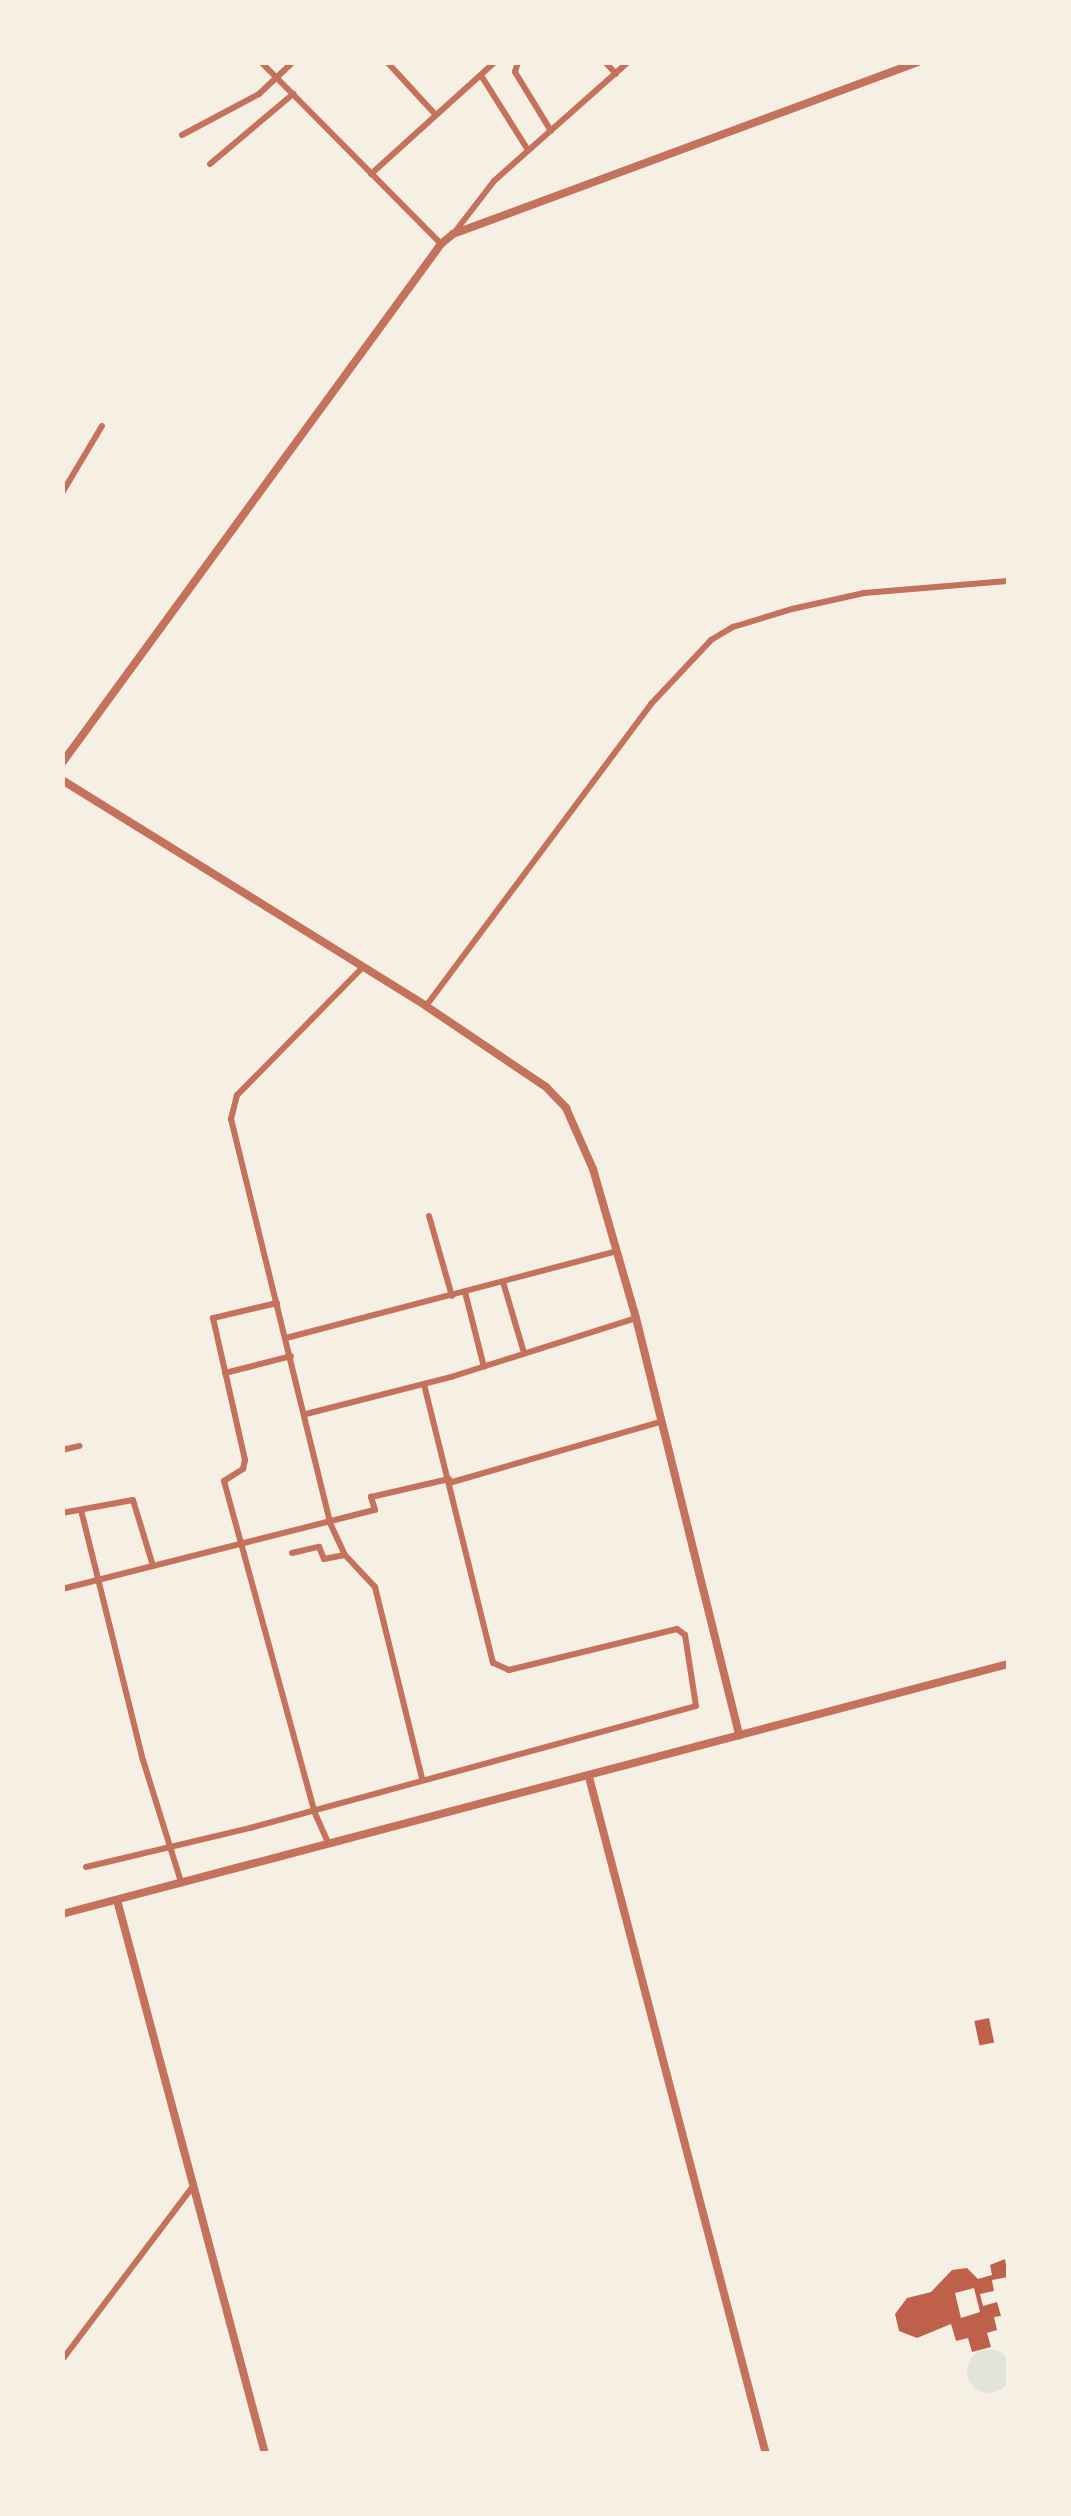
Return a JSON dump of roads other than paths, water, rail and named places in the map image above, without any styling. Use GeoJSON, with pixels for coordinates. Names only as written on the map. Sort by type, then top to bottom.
{"type":"FeatureCollection","features":[{"type":"Feature","properties":{"kind":"street"},"geometry":{"type":"LineString","coordinates":[[261,62],[441,244]]}},
{"type":"Feature","properties":{"kind":"street"},"geometry":{"type":"LineString","coordinates":[[182,135],[259,94],[293,62]]}},
{"type":"Feature","properties":{"kind":"street"},"geometry":{"type":"LineString","coordinates":[[386,62],[435,114]]}},
{"type":"Feature","properties":{"kind":"street"},"geometry":{"type":"LineString","coordinates":[[371,174],[495,62]]}},
{"type":"Feature","properties":{"kind":"street"},"geometry":{"type":"LineString","coordinates":[[518,62],[516,76],[551,131]]}},
{"type":"Feature","properties":{"kind":"street"},"geometry":{"type":"LineString","coordinates":[[605,62],[616,74]]}},
{"type":"Feature","properties":{"kind":"street"},"geometry":{"type":"LineString","coordinates":[[62,763],[441,244],[482,194],[628,62]]}},
{"type":"Feature","properties":{"kind":"street"},"geometry":{"type":"LineString","coordinates":[[453,234],[918,62]]}},
{"type":"Feature","properties":{"kind":"street"},"geometry":{"type":"LineString","coordinates":[[482,77],[528,150]]}},
{"type":"Feature","properties":{"kind":"street"},"geometry":{"type":"LineString","coordinates":[[210,164],[293,94]]}},
{"type":"Feature","properties":{"kind":"street"},"geometry":{"type":"LineString","coordinates":[[62,492],[102,426]]}},
{"type":"Feature","properties":{"kind":"street"},"geometry":{"type":"LineString","coordinates":[[426,1006],[651,704],[711,640],[733,627],[864,593],[1008,582]]}},
{"type":"Feature","properties":{"kind":"street"},"geometry":{"type":"LineString","coordinates":[[62,780],[426,1006],[546,1087],[566,1108],[593,1169],[636,1318],[740,1735]]}},
{"type":"Feature","properties":{"kind":"street"},"geometry":{"type":"LineString","coordinates":[[363,967],[237,1096],[232,1110],[330,1523],[345,1555],[374,1587],[422,1778]]}},
{"type":"Feature","properties":{"kind":"street"},"geometry":{"type":"LineString","coordinates":[[429,1216],[452,1296]]}},
{"type":"Feature","properties":{"kind":"street"},"geometry":{"type":"LineString","coordinates":[[286,1338],[617,1251]]}},
{"type":"Feature","properties":{"kind":"street"},"geometry":{"type":"LineString","coordinates":[[503,1282],[524,1353]]}},
{"type":"Feature","properties":{"kind":"street"},"geometry":{"type":"LineString","coordinates":[[465,1292],[484,1367]]}},
{"type":"Feature","properties":{"kind":"street"},"geometry":{"type":"LineString","coordinates":[[277,1303],[213,1318],[245,1460],[243,1469],[224,1481],[314,1811],[328,1843]]}},
{"type":"Feature","properties":{"kind":"street"},"geometry":{"type":"LineString","coordinates":[[306,1414],[484,1367],[636,1318]]}},
{"type":"Feature","properties":{"kind":"street"},"geometry":{"type":"LineString","coordinates":[[225,1373],[291,1356]]}},
{"type":"Feature","properties":{"kind":"street"},"geometry":{"type":"LineString","coordinates":[[86,1867],[169,1849],[422,1778],[687,1710],[698,1701],[685,1635],[677,1629],[509,1670],[497,1667],[424,1384]]}},
{"type":"Feature","properties":{"kind":"street"},"geometry":{"type":"LineString","coordinates":[[62,1589],[330,1523],[375,1510],[371,1497],[449,1481],[662,1422]]}},
{"type":"Feature","properties":{"kind":"street"},"geometry":{"type":"LineString","coordinates":[[62,1450],[80,1446]]}},
{"type":"Feature","properties":{"kind":"street"},"geometry":{"type":"LineString","coordinates":[[62,1514],[133,1500],[154,1566]]}},
{"type":"Feature","properties":{"kind":"street"},"geometry":{"type":"LineString","coordinates":[[81,1510],[169,1849],[181,1882]]}},
{"type":"Feature","properties":{"kind":"street"},"geometry":{"type":"LineString","coordinates":[[292,1553],[319,1546],[324,1559],[345,1555]]}},
{"type":"Feature","properties":{"kind":"street"},"geometry":{"type":"LineString","coordinates":[[62,1914],[1008,1664]]}},
{"type":"Feature","properties":{"kind":"street"},"geometry":{"type":"LineString","coordinates":[[589,1777],[766,2454]]}},
{"type":"Feature","properties":{"kind":"street"},"geometry":{"type":"LineString","coordinates":[[117,1900],[264,2454]]}},
{"type":"Feature","properties":{"kind":"street"},"geometry":{"type":"LineString","coordinates":[[62,2360],[191,2189]]}}]}
